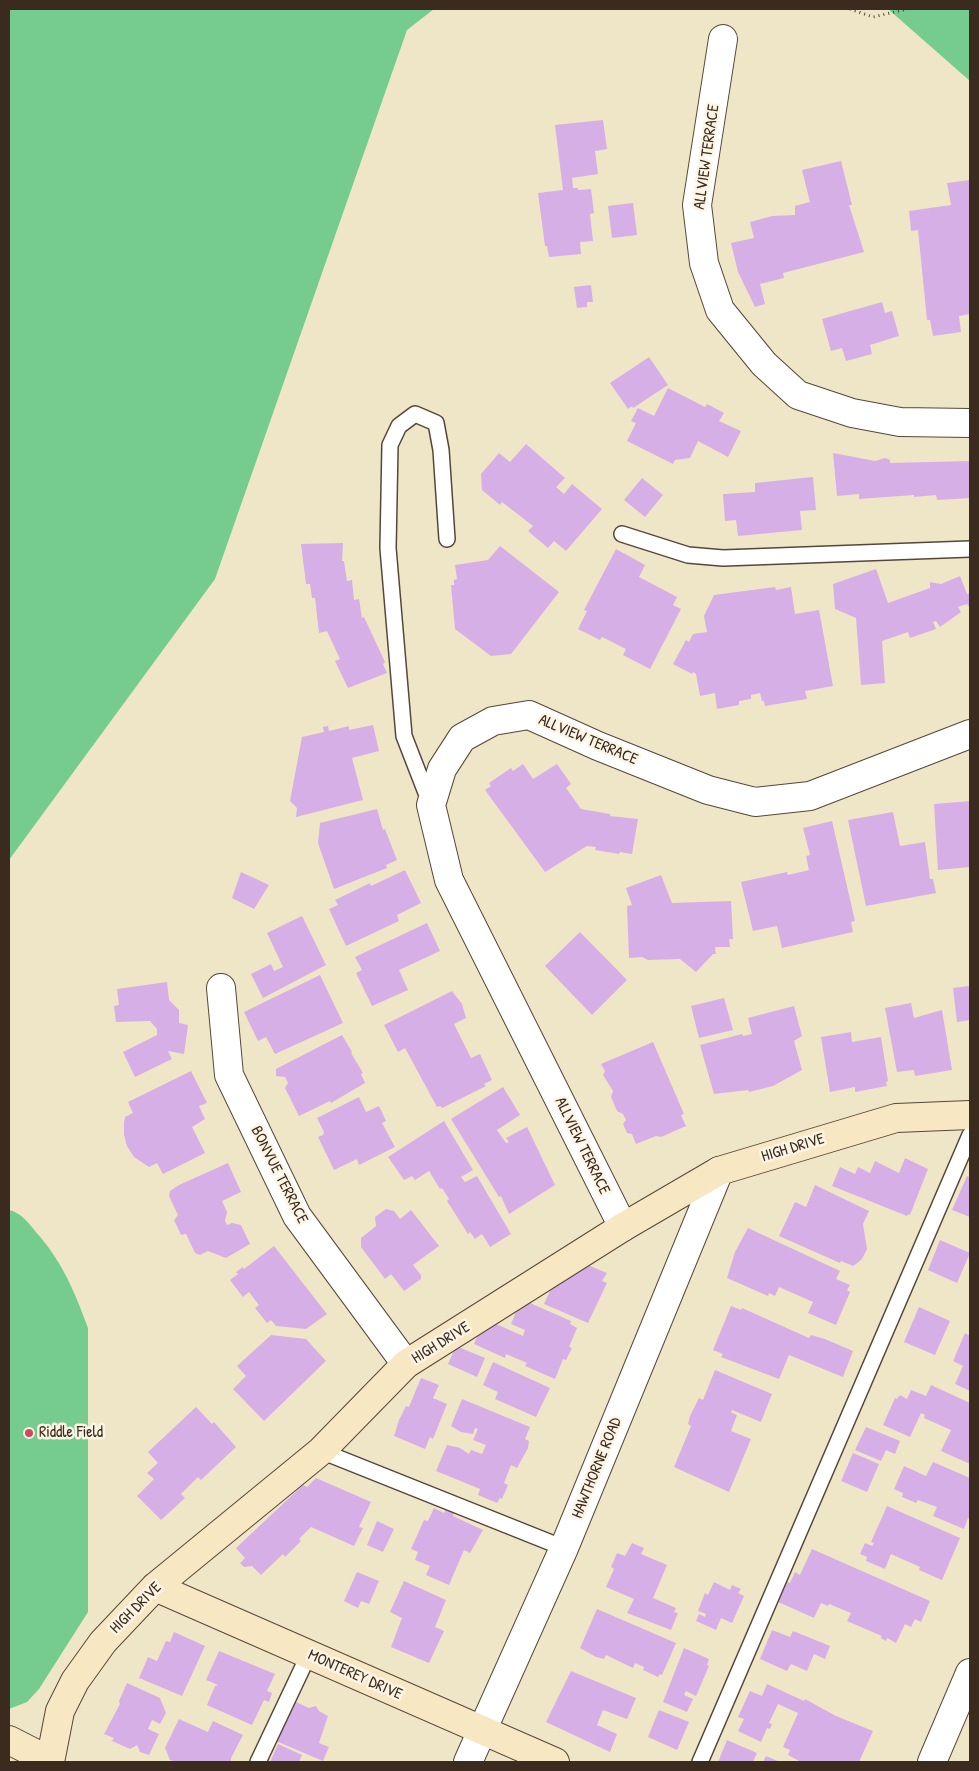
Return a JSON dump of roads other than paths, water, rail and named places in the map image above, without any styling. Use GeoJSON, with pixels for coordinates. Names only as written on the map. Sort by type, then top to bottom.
{"type":"FeatureCollection","features":[{"type":"Feature","properties":{"kind":"street","name":"ALLVIEW TERRACE"},"geometry":{"type":"LineString","coordinates":[[723,39],[697,204],[704,263],[720,310],[764,364],[798,395],[852,413],[900,422],[970,423]]}},
{"type":"Feature","properties":{"kind":"street","name":"ALLVIEW TERRACE"},"geometry":{"type":"LineString","coordinates":[[623,1227],[449,880],[431,805],[442,769],[462,738],[493,721],[529,715],[598,746],[708,790],[755,802],[810,796],[970,734]]}},
{"type":"Feature","properties":{"kind":"street","name":"BONVUE TERRACE"},"geometry":{"type":"LineString","coordinates":[[222,988],[229,1075],[297,1216],[406,1364]]}},
{"type":"Feature","properties":{"kind":"street","name":"HIGH DRIVE"},"geometry":{"type":"LineString","coordinates":[[50,1762],[60,1711],[75,1681],[103,1642],[155,1587],[321,1451],[406,1364],[623,1227],[719,1171],[896,1118],[970,1115]]}},
{"type":"Feature","properties":{"kind":"street","name":"HAWTHORNE ROAD"},"geometry":{"type":"LineString","coordinates":[[468,1762],[564,1548],[719,1171]]}},
{"type":"Feature","properties":{"kind":"street","name":"MONTEREY DRIVE"},"geometry":{"type":"LineString","coordinates":[[155,1587],[555,1762]]}},
{"type":"Feature","properties":{"kind":"street"},"geometry":{"type":"LineString","coordinates":[[932,1762],[970,1673]]}},
{"type":"Feature","properties":{"kind":"street"},"geometry":{"type":"LineString","coordinates":[[9,1740],[50,1762]]}},
{"type":"Feature","properties":{"kind":"lane"},"geometry":{"type":"LineString","coordinates":[[431,805],[404,736],[388,548],[390,445],[399,426],[415,414],[436,424],[441,450],[446,539]]}},
{"type":"Feature","properties":{"kind":"lane"},"geometry":{"type":"LineString","coordinates":[[622,534],[688,555],[723,558],[970,549]]}},
{"type":"Feature","properties":{"kind":"lane"},"geometry":{"type":"LineString","coordinates":[[700,1762],[970,1135]]}},
{"type":"Feature","properties":{"kind":"lane"},"geometry":{"type":"LineString","coordinates":[[321,1451],[564,1548]]}},
{"type":"Feature","properties":{"kind":"lane"},"geometry":{"type":"LineString","coordinates":[[258,1762],[309,1654]]}},
{"type":"Feature","properties":{"kind":"place","name":"Riddle Field"},"geometry":{"type":"Point","coordinates":[29,1433]}}]}
